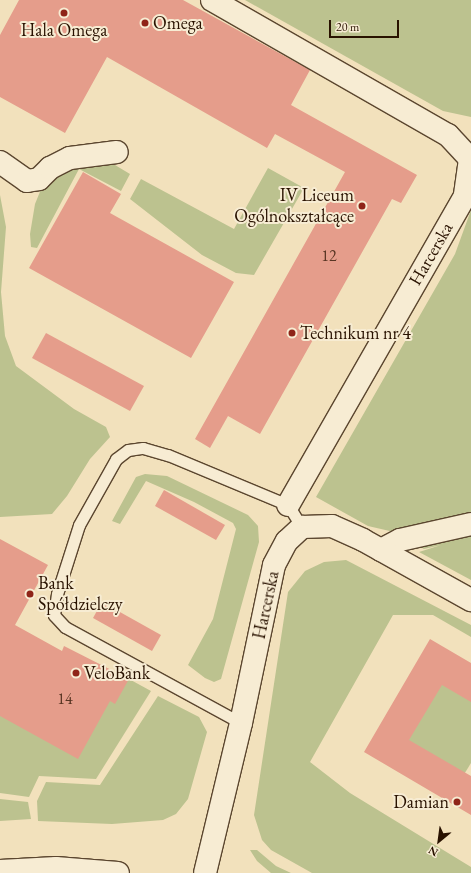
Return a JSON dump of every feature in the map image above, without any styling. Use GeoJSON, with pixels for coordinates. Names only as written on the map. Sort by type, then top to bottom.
{"type":"FeatureCollection","features":[{"type":"Feature","properties":{"kind":"street","name":"Harcerska"},"geometry":{"type":"LineString","coordinates":[[212,0],[448,135],[470,159],[465,196],[288,505]]}},
{"type":"Feature","properties":{"kind":"street"},"geometry":{"type":"LineString","coordinates":[[0,162],[27,181],[39,179],[50,168],[70,158],[117,152]]}},
{"type":"Feature","properties":{"kind":"street"},"geometry":{"type":"LineString","coordinates":[[381,550],[400,540],[471,524]]}},
{"type":"Feature","properties":{"kind":"street"},"geometry":{"type":"LineString","coordinates":[[302,528],[332,526],[381,550],[471,600]]}},
{"type":"Feature","properties":{"kind":"street","name":"Harcerska"},"geometry":{"type":"LineString","coordinates":[[205,873],[241,724],[274,565],[287,541],[302,528]]}},
{"type":"Feature","properties":{"kind":"street"},"geometry":{"type":"LineString","coordinates":[[0,871],[56,868],[118,873]]}},
{"type":"Feature","properties":{"kind":"lane"},"geometry":{"type":"LineString","coordinates":[[241,724],[65,627],[54,615],[58,594],[79,525],[116,459],[128,450],[143,448],[168,455],[288,505],[302,528]]}},
{"type":"Feature","properties":{"kind":"green space"},"geometry":{"type":"Polygon","coordinates":[[[245,0],[471,0],[471,117],[443,111],[245,0]]]}},
{"type":"Feature","properties":{"kind":"green space"},"geometry":{"type":"Polygon","coordinates":[[[110,162],[130,174],[121,191],[79,169],[37,248],[31,247],[30,234],[35,204],[48,172],[110,162]]]}},
{"type":"Feature","properties":{"kind":"green space"},"geometry":{"type":"Polygon","coordinates":[[[268,168],[304,188],[254,275],[236,273],[202,255],[130,199],[141,179],[234,229],[268,168]]]}},
{"type":"Feature","properties":{"kind":"green space"},"geometry":{"type":"Polygon","coordinates":[[[0,195],[6,227],[1,292],[5,336],[16,366],[74,409],[106,427],[110,437],[90,459],[67,496],[52,514],[0,517],[0,195]]]}},
{"type":"Feature","properties":{"kind":"green space"},"geometry":{"type":"Polygon","coordinates":[[[471,210],[471,580],[419,552],[441,545],[424,549],[394,532],[368,526],[316,497],[455,254],[471,210]]]}},
{"type":"Feature","properties":{"kind":"green space"},"geometry":{"type":"Polygon","coordinates":[[[145,474],[167,476],[248,515],[258,526],[259,542],[221,679],[214,682],[205,678],[188,665],[213,619],[236,529],[233,523],[194,502],[146,481],[120,524],[112,521],[136,477],[145,474]]]}},
{"type":"Feature","properties":{"kind":"green space"},"geometry":{"type":"Polygon","coordinates":[[[346,560],[471,625],[471,637],[433,615],[393,615],[310,762],[350,793],[471,867],[471,873],[312,873],[271,850],[262,840],[254,815],[288,592],[305,571],[324,562],[346,560]]]}},
{"type":"Feature","properties":{"kind":"green space"},"geometry":{"type":"Polygon","coordinates":[[[129,679],[151,691],[96,779],[39,776],[29,797],[0,793],[0,690],[110,701],[129,679]]]}},
{"type":"Feature","properties":{"kind":"green space"},"geometry":{"type":"Polygon","coordinates":[[[440,680],[471,698],[471,763],[463,776],[405,741],[440,680]]]}},
{"type":"Feature","properties":{"kind":"green space"},"geometry":{"type":"Polygon","coordinates":[[[158,696],[199,717],[207,732],[188,799],[176,814],[163,820],[112,824],[38,821],[37,801],[46,782],[100,785],[158,696]]]}},
{"type":"Feature","properties":{"kind":"green space"},"geometry":{"type":"Polygon","coordinates":[[[0,799],[28,802],[31,819],[0,821],[0,799]]]}},
{"type":"Feature","properties":{"kind":"green space"},"geometry":{"type":"Polygon","coordinates":[[[250,850],[257,850],[276,866],[291,873],[271,873],[257,861],[250,850]]]}},
{"type":"Feature","properties":{"kind":"building"},"geometry":{"type":"Polygon","coordinates":[[[19,0],[183,0],[310,70],[291,105],[417,175],[401,203],[392,199],[260,434],[228,416],[210,448],[195,439],[345,172],[275,134],[267,148],[107,57],[65,133],[0,97],[0,35],[19,0]]]}},
{"type":"Feature","properties":{"kind":"building"},"geometry":{"type":"Polygon","coordinates":[[[83,172],[121,194],[110,213],[234,282],[191,358],[29,268],[83,172]]]}},
{"type":"Feature","properties":{"kind":"building"},"geometry":{"type":"Polygon","coordinates":[[[46,333],[144,386],[130,411],[32,358],[46,333]]]}},
{"type":"Feature","properties":{"kind":"building"},"geometry":{"type":"Polygon","coordinates":[[[164,490],[225,525],[216,540],[155,506],[164,490]]]}},
{"type":"Feature","properties":{"kind":"building"},"geometry":{"type":"Polygon","coordinates":[[[0,539],[48,565],[15,625],[62,651],[64,646],[129,679],[115,704],[110,701],[78,759],[0,716],[0,539]]]}},
{"type":"Feature","properties":{"kind":"building"},"geometry":{"type":"Polygon","coordinates":[[[102,602],[161,635],[152,651],[93,618],[102,602]]]}},
{"type":"Feature","properties":{"kind":"building"},"geometry":{"type":"Polygon","coordinates":[[[430,639],[471,663],[471,702],[442,685],[409,740],[471,776],[471,815],[364,752],[430,639]]]}},
{"type":"Feature","properties":{"kind":"place","name":"Hala Omega"},"geometry":{"type":"Point","coordinates":[64,13]}},
{"type":"Feature","properties":{"kind":"place","name":"Omega"},"geometry":{"type":"Point","coordinates":[145,23]}},
{"type":"Feature","properties":{"kind":"place","name":"IV Liceum Ogólnokształcące"},"geometry":{"type":"Point","coordinates":[362,206]}},
{"type":"Feature","properties":{"kind":"place","name":"Technikum nr 4"},"geometry":{"type":"Point","coordinates":[292,333]}},
{"type":"Feature","properties":{"kind":"place","name":"Bank Spółdzielczy"},"geometry":{"type":"Point","coordinates":[30,594]}},
{"type":"Feature","properties":{"kind":"place","name":"VeloBank"},"geometry":{"type":"Point","coordinates":[76,673]}},
{"type":"Feature","properties":{"kind":"place","name":"Damian"},"geometry":{"type":"Point","coordinates":[457,802]}}]}
